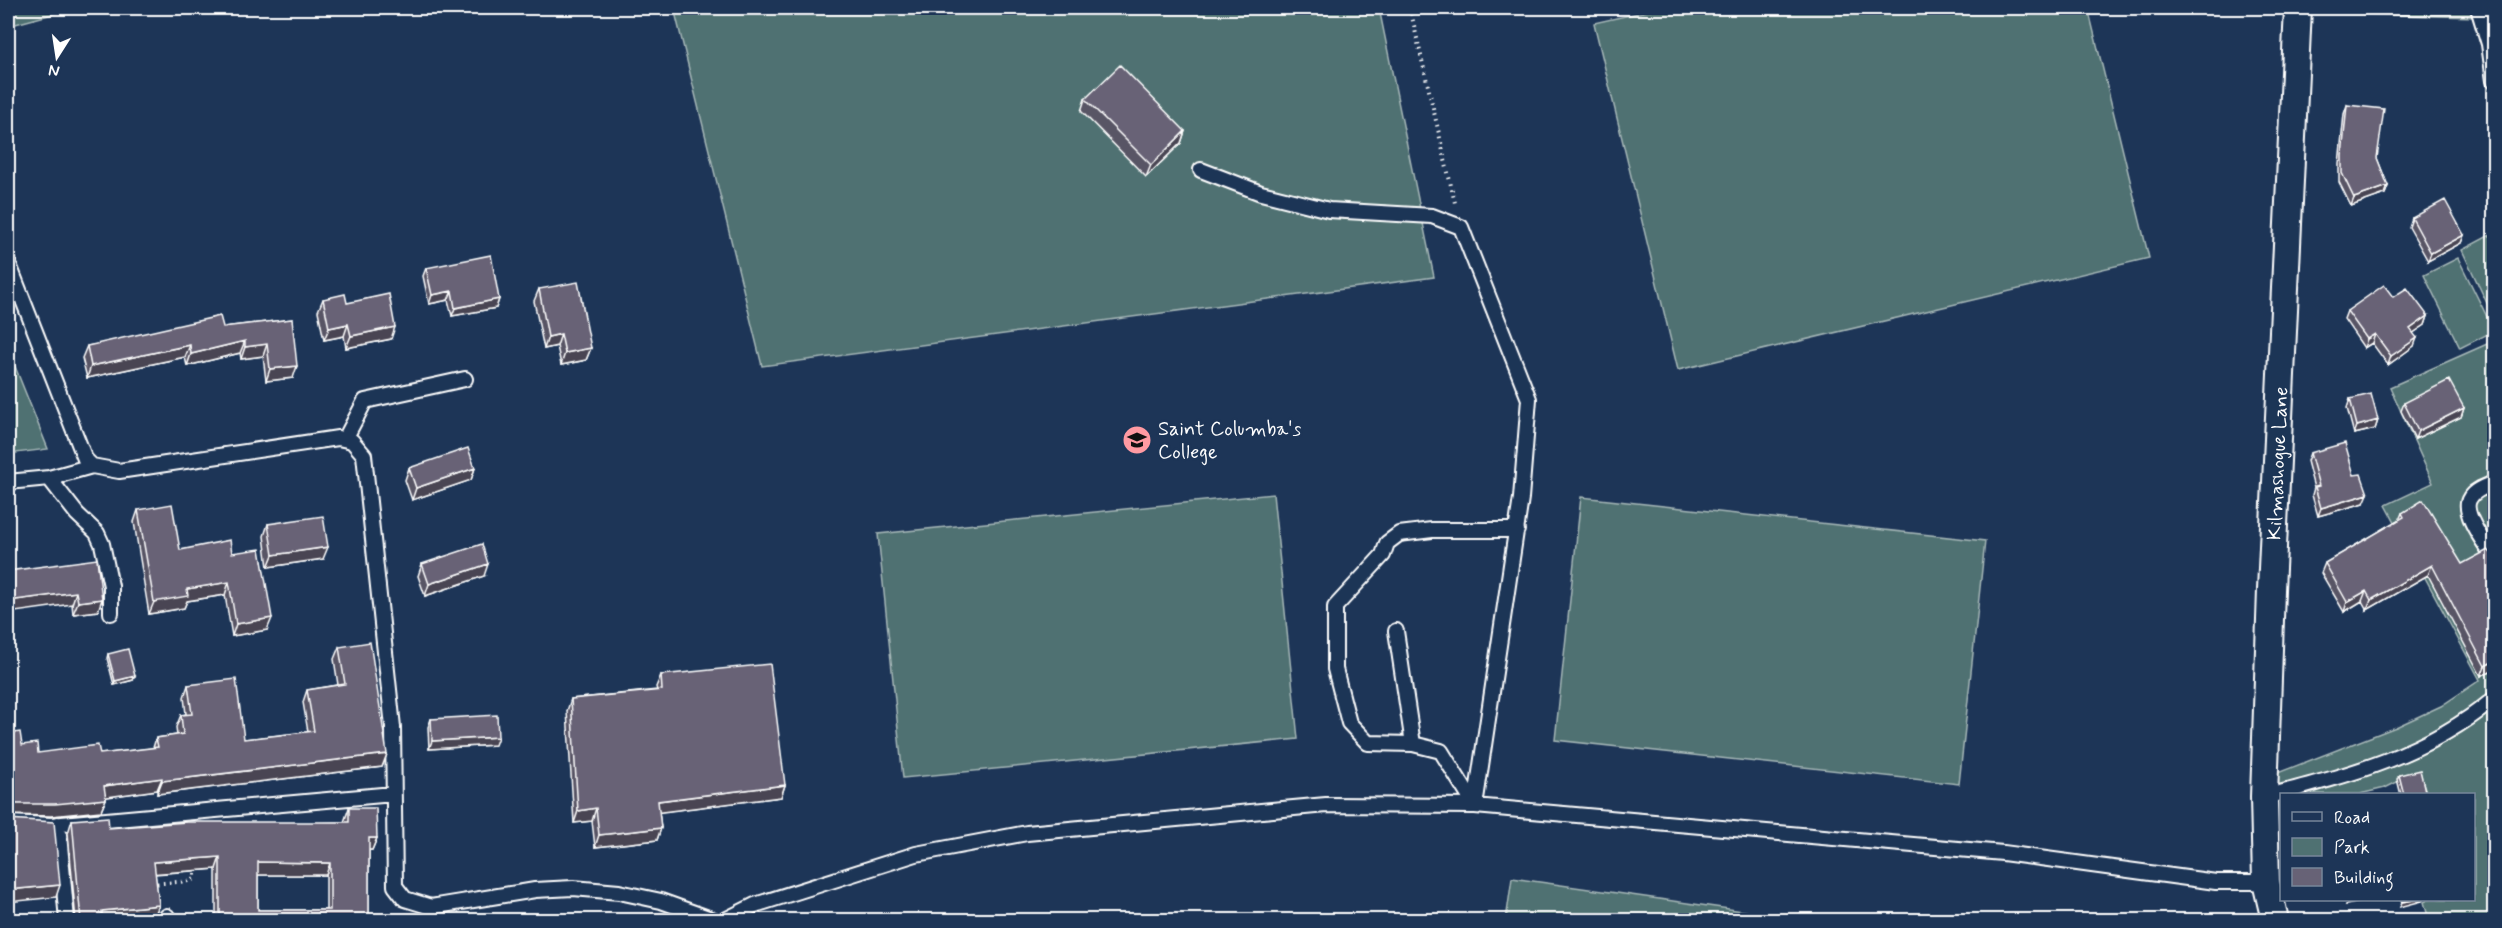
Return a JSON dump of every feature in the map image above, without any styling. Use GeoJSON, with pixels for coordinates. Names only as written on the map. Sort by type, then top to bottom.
{"type":"FeatureCollection","features":[{"type":"Feature","properties":{"kind":"street","name":"Kilmashogue Lane"},"geometry":{"type":"LineString","coordinates":[[2275,921],[2266,882],[2264,797],[2271,590],[2298,8]]}},
{"type":"Feature","properties":{"kind":"lane"},"geometry":{"type":"LineString","coordinates":[[2478,8],[2489,44],[2494,81]]}},
{"type":"Feature","properties":{"kind":"lane"},"geometry":{"type":"LineString","coordinates":[[1201,170],[1261,193],[1329,210],[1432,216],[1461,227],[1529,399],[1517,530],[1475,806]]}},
{"type":"Feature","properties":{"kind":"lane"},"geometry":{"type":"LineString","coordinates":[[8,262],[85,459],[92,466]]}},
{"type":"Feature","properties":{"kind":"lane"},"geometry":{"type":"LineString","coordinates":[[345,440],[365,401],[465,379]]}},
{"type":"Feature","properties":{"kind":"lane"},"geometry":{"type":"LineString","coordinates":[[8,482],[48,478],[92,466],[119,471],[338,438],[352,441],[364,455],[393,727],[395,886],[405,899],[431,914],[535,890],[573,888],[619,892],[661,901],[714,921]]}},
{"type":"Feature","properties":{"kind":"lane"},"geometry":{"type":"LineString","coordinates":[[48,478],[77,514],[97,533],[102,544],[111,586],[111,613]]}},
{"type":"Feature","properties":{"kind":"lane"},"geometry":{"type":"LineString","coordinates":[[2494,483],[2472,494],[2468,500],[2467,512],[2494,558]]}},
{"type":"Feature","properties":{"kind":"lane"},"geometry":{"type":"LineString","coordinates":[[1475,806],[1441,751],[1413,744],[1368,743],[1349,723],[1335,669],[1335,607],[1372,568],[1383,555],[1387,543],[1398,534],[1432,530],[1517,530]]}},
{"type":"Feature","properties":{"kind":"lane"},"geometry":{"type":"LineString","coordinates":[[1396,631],[1413,744]]}},
{"type":"Feature","properties":{"kind":"lane"},"geometry":{"type":"LineString","coordinates":[[2264,797],[2390,761],[2427,744],[2478,713],[2494,699]]}},
{"type":"Feature","properties":{"kind":"lane"},"geometry":{"type":"LineString","coordinates":[[8,823],[58,824],[393,794]]}},
{"type":"Feature","properties":{"kind":"lane"},"geometry":{"type":"LineString","coordinates":[[725,921],[755,904],[916,854],[1027,833],[1326,806],[1475,806],[2003,853],[2216,882],[2266,882]]}},
{"type":"Feature","properties":{"kind":"lane"},"geometry":{"type":"LineString","coordinates":[[58,824],[67,920]]}},
{"type":"Feature","properties":{"kind":"path"},"geometry":{"type":"LineString","coordinates":[[1410,8],[1429,98],[1461,227]]}},
{"type":"Feature","properties":{"kind":"path"},"geometry":{"type":"LineString","coordinates":[[147,884],[195,879],[194,862]]}},
{"type":"Feature","properties":{"kind":"path"},"geometry":{"type":"LineString","coordinates":[[156,884],[156,892]]}},
{"type":"Feature","properties":{"kind":"green space"},"geometry":{"type":"Polygon","coordinates":[[[8,8],[75,8],[8,26],[8,8]]]}},
{"type":"Feature","properties":{"kind":"green space"},"geometry":{"type":"Polygon","coordinates":[[[674,8],[1379,8],[1434,277],[762,366],[674,8]]]}},
{"type":"Feature","properties":{"kind":"green space"},"geometry":{"type":"Polygon","coordinates":[[[1661,8],[2088,8],[2149,258],[1678,370],[1594,23],[1661,8]]]}},
{"type":"Feature","properties":{"kind":"green space"},"geometry":{"type":"Polygon","coordinates":[[[2318,8],[2494,8],[2494,121],[2478,17],[2317,13],[2318,8]]]}},
{"type":"Feature","properties":{"kind":"green space"},"geometry":{"type":"Polygon","coordinates":[[[2494,233],[2494,318],[2462,250],[2494,233]]]}},
{"type":"Feature","properties":{"kind":"green space"},"geometry":{"type":"Polygon","coordinates":[[[2458,258],[2494,331],[2460,348],[2424,275],[2458,258]]]}},
{"type":"Feature","properties":{"kind":"green space"},"geometry":{"type":"Polygon","coordinates":[[[2494,341],[2494,920],[2429,920],[2424,902],[2475,901],[2475,793],[2427,793],[2419,771],[2385,788],[2364,793],[2280,793],[2280,816],[2273,818],[2275,774],[2396,727],[2441,706],[2480,680],[2386,505],[2433,483],[2390,387],[2494,341]]]}},
{"type":"Feature","properties":{"kind":"green space"},"geometry":{"type":"Polygon","coordinates":[[[8,349],[48,449],[8,454],[8,349]]]}},
{"type":"Feature","properties":{"kind":"green space"},"geometry":{"type":"Polygon","coordinates":[[[1273,494],[1298,739],[903,778],[878,534],[1273,494]]]}},
{"type":"Feature","properties":{"kind":"green space"},"geometry":{"type":"Polygon","coordinates":[[[1581,497],[1985,541],[1959,784],[1555,740],[1581,497]]]}},
{"type":"Feature","properties":{"kind":"green space"},"geometry":{"type":"Polygon","coordinates":[[[1512,878],[1807,920],[1506,920],[1512,878]]]}},
{"type":"Feature","properties":{"kind":"building"},"geometry":{"type":"Polygon","coordinates":[[[1120,65],[1185,131],[1151,165],[1085,99],[1120,65]]]}},
{"type":"Feature","properties":{"kind":"building"},"geometry":{"type":"Polygon","coordinates":[[[2347,105],[2384,109],[2377,158],[2388,186],[2354,198],[2342,173],[2347,105]]]}},
{"type":"Feature","properties":{"kind":"building"},"geometry":{"type":"Polygon","coordinates":[[[2445,200],[2464,235],[2431,253],[2412,218],[2445,200]]]}},
{"type":"Feature","properties":{"kind":"building"},"geometry":{"type":"Polygon","coordinates":[[[491,255],[499,299],[455,308],[452,291],[432,295],[426,268],[491,255]]]}},
{"type":"Feature","properties":{"kind":"building"},"geometry":{"type":"Polygon","coordinates":[[[578,282],[591,348],[565,353],[561,334],[548,337],[539,289],[578,282]]]}},
{"type":"Feature","properties":{"kind":"building"},"geometry":{"type":"Polygon","coordinates":[[[2384,285],[2393,297],[2407,288],[2428,316],[2410,329],[2417,338],[2391,356],[2375,334],[2367,339],[2347,311],[2384,285]]]}},
{"type":"Feature","properties":{"kind":"building"},"geometry":{"type":"Polygon","coordinates":[[[345,294],[347,303],[389,294],[395,327],[351,336],[348,324],[329,328],[323,299],[345,294]]]}},
{"type":"Feature","properties":{"kind":"building"},"geometry":{"type":"Polygon","coordinates":[[[220,316],[223,327],[292,319],[297,366],[270,369],[267,344],[245,347],[245,341],[191,354],[190,345],[91,366],[87,346],[220,316]]]}},
{"type":"Feature","properties":{"kind":"building"},"geometry":{"type":"Polygon","coordinates":[[[2449,380],[2464,408],[2418,431],[2404,403],[2449,380]]]}},
{"type":"Feature","properties":{"kind":"building"},"geometry":{"type":"Polygon","coordinates":[[[2371,394],[2378,420],[2357,426],[2350,399],[2371,394]]]}},
{"type":"Feature","properties":{"kind":"building"},"geometry":{"type":"Polygon","coordinates":[[[2345,443],[2354,475],[2361,474],[2368,494],[2321,508],[2315,487],[2319,486],[2310,453],[2345,443]]]}},
{"type":"Feature","properties":{"kind":"building"},"geometry":{"type":"Polygon","coordinates":[[[468,448],[475,468],[416,488],[409,468],[468,448]]]}},
{"type":"Feature","properties":{"kind":"building"},"geometry":{"type":"Polygon","coordinates":[[[2423,500],[2462,564],[2488,550],[2494,556],[2494,622],[2492,623],[2494,661],[2485,666],[2432,565],[2371,600],[2366,591],[2347,602],[2325,563],[2404,517],[2402,513],[2423,500]]]}},
{"type":"Feature","properties":{"kind":"building"},"geometry":{"type":"Polygon","coordinates":[[[172,504],[180,550],[230,540],[232,553],[260,549],[272,618],[236,624],[229,582],[187,589],[188,596],[154,602],[138,510],[172,504]]]}},
{"type":"Feature","properties":{"kind":"building"},"geometry":{"type":"Polygon","coordinates":[[[323,516],[328,547],[273,555],[268,524],[323,516]]]}},
{"type":"Feature","properties":{"kind":"building"},"geometry":{"type":"Polygon","coordinates":[[[482,544],[488,564],[429,584],[422,564],[482,544]]]}},
{"type":"Feature","properties":{"kind":"building"},"geometry":{"type":"Polygon","coordinates":[[[97,559],[102,599],[78,602],[76,592],[8,601],[8,571],[97,559]]]}},
{"type":"Feature","properties":{"kind":"building"},"geometry":{"type":"Polygon","coordinates":[[[370,642],[387,754],[104,786],[106,799],[55,804],[8,804],[8,734],[20,732],[22,745],[37,743],[38,753],[98,745],[100,754],[158,747],[156,738],[183,734],[181,715],[192,714],[188,685],[236,679],[244,739],[314,731],[307,690],[345,684],[339,647],[370,642]]]}},
{"type":"Feature","properties":{"kind":"building"},"geometry":{"type":"Polygon","coordinates":[[[128,649],[135,676],[115,681],[108,654],[128,649]]]}},
{"type":"Feature","properties":{"kind":"building"},"geometry":{"type":"Polygon","coordinates":[[[770,664],[785,785],[658,801],[661,828],[599,835],[596,808],[578,811],[571,699],[662,690],[661,675],[770,664]]]}},
{"type":"Feature","properties":{"kind":"building"},"geometry":{"type":"Polygon","coordinates":[[[497,715],[498,737],[432,741],[431,719],[497,715]]]}},
{"type":"Feature","properties":{"kind":"building"},"geometry":{"type":"Polygon","coordinates":[[[2420,770],[2426,793],[2404,793],[2399,775],[2420,770]]]}},
{"type":"Feature","properties":{"kind":"building"},"geometry":{"type":"Polygon","coordinates":[[[349,808],[376,808],[377,838],[369,838],[369,921],[220,921],[220,857],[154,862],[159,905],[102,911],[102,921],[81,921],[72,820],[108,817],[109,828],[187,822],[349,822],[349,808]],[[258,862],[258,910],[330,910],[330,863],[258,862]]]}},
{"type":"Feature","properties":{"kind":"building"},"geometry":{"type":"Polygon","coordinates":[[[8,819],[54,822],[60,885],[8,890],[8,819]]]}},
{"type":"Feature","properties":{"kind":"place","name":"Saint Columba's College"},"geometry":{"type":"Point","coordinates":[1137,440]}}]}
